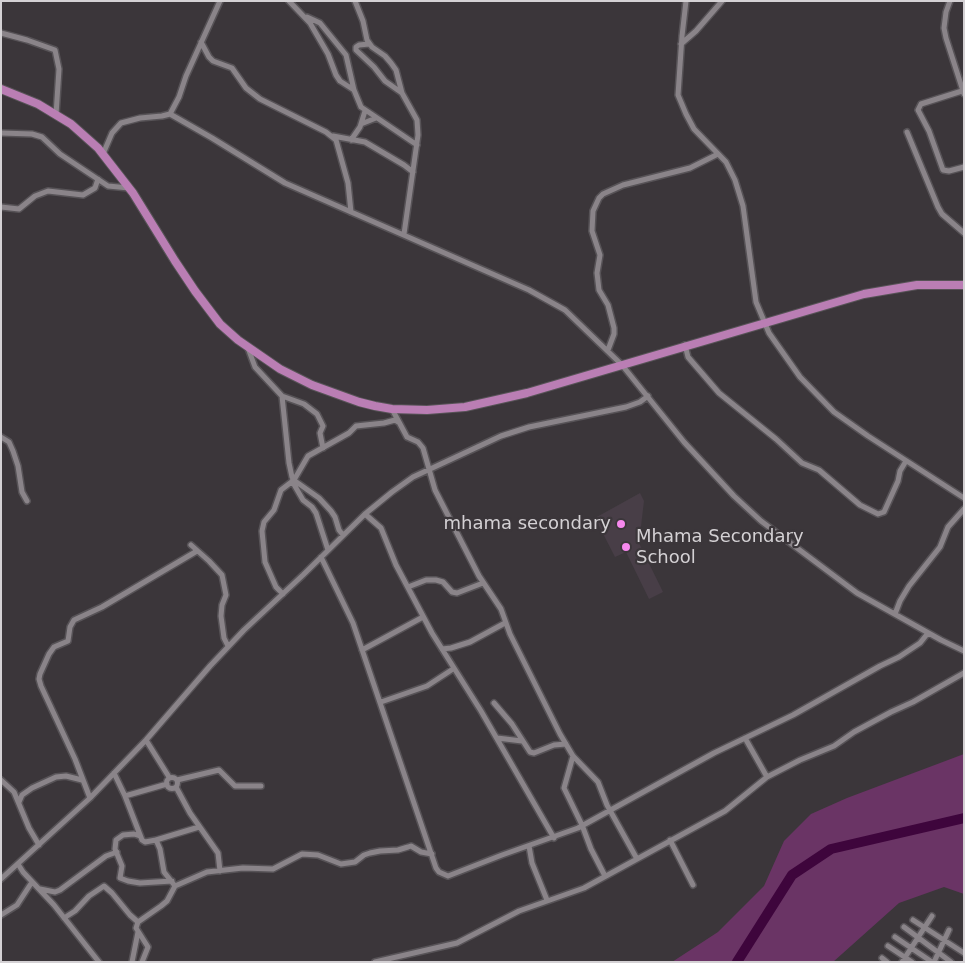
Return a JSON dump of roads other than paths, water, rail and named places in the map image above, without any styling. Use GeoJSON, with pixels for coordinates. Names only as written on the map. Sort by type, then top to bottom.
{"type":"FeatureCollection","features":[{"type":"Feature","properties":{"kind":"main road"},"geometry":{"type":"LineString","coordinates":[[1,89],[38,104],[71,124],[103,154],[129,188],[175,261],[215,318],[248,348],[280,369],[312,385],[359,402],[392,409],[465,408],[527,393],[838,301],[891,288],[918,285],[964,285]]}},
{"type":"Feature","properties":{"kind":"street"},"geometry":{"type":"LineString","coordinates":[[170,114],[220,1]]}},
{"type":"Feature","properties":{"kind":"street"},"geometry":{"type":"LineString","coordinates":[[289,1],[306,17],[328,54],[336,75],[354,90]]}},
{"type":"Feature","properties":{"kind":"street"},"geometry":{"type":"LineString","coordinates":[[355,1],[369,44],[392,63],[396,70],[402,93],[417,120],[417,145],[404,234]]}},
{"type":"Feature","properties":{"kind":"street"},"geometry":{"type":"LineString","coordinates":[[686,1],[678,89],[680,100],[694,129],[718,154],[730,170],[740,192],[746,220],[756,302],[764,323],[800,377],[825,404],[906,462],[964,498]]}},
{"type":"Feature","properties":{"kind":"street"},"geometry":{"type":"LineString","coordinates":[[681,44],[696,31],[722,1]]}},
{"type":"Feature","properties":{"kind":"street"},"geometry":{"type":"LineString","coordinates":[[950,1],[946,12],[944,28],[963,93],[921,104],[918,110],[929,131],[943,170],[949,172],[964,167]]}},
{"type":"Feature","properties":{"kind":"street"},"geometry":{"type":"LineString","coordinates":[[306,17],[320,23],[346,55],[358,102],[365,111],[417,145]]}},
{"type":"Feature","properties":{"kind":"street"},"geometry":{"type":"LineString","coordinates":[[1,34],[28,40],[55,50],[59,69],[56,115]]}},
{"type":"Feature","properties":{"kind":"street"},"geometry":{"type":"LineString","coordinates":[[201,42],[208,57],[213,61],[232,68],[246,88],[260,99],[332,136],[365,142],[404,164],[413,172]]}},
{"type":"Feature","properties":{"kind":"street"},"geometry":{"type":"LineString","coordinates":[[369,44],[358,45],[356,50],[374,67],[385,81],[402,93]]}},
{"type":"Feature","properties":{"kind":"street"},"geometry":{"type":"LineString","coordinates":[[351,140],[361,124],[365,111]]}},
{"type":"Feature","properties":{"kind":"street"},"geometry":{"type":"LineString","coordinates":[[103,154],[112,134],[121,123],[170,114],[285,183],[404,234],[551,301],[578,322],[608,350],[648,396],[684,442],[755,515],[778,535],[844,584],[928,633],[964,651]]}},
{"type":"Feature","properties":{"kind":"street"},"geometry":{"type":"LineString","coordinates":[[361,124],[376,118]]}},
{"type":"Feature","properties":{"kind":"street"},"geometry":{"type":"LineString","coordinates":[[907,132],[938,207],[942,214],[964,233]]}},
{"type":"Feature","properties":{"kind":"street"},"geometry":{"type":"LineString","coordinates":[[1,133],[32,134],[42,137],[60,154],[98,179],[112,187],[129,188]]}},
{"type":"Feature","properties":{"kind":"street"},"geometry":{"type":"LineString","coordinates":[[332,136],[338,142],[348,183],[351,212]]}},
{"type":"Feature","properties":{"kind":"street"},"geometry":{"type":"LineString","coordinates":[[608,350],[614,334],[614,328],[608,305],[599,290],[597,273],[600,255],[592,231],[593,211],[599,198],[603,194],[623,185],[690,168],[718,154]]}},
{"type":"Feature","properties":{"kind":"street"},"geometry":{"type":"LineString","coordinates":[[1,208],[19,209],[34,196],[48,191],[83,195],[95,188],[98,179]]}},
{"type":"Feature","properties":{"kind":"street"},"geometry":{"type":"LineString","coordinates":[[685,345],[688,357],[720,393],[740,408],[750,419],[776,439],[802,463],[819,470],[860,505],[878,514],[884,512],[898,481],[900,471],[906,462]]}},
{"type":"Feature","properties":{"kind":"street"},"geometry":{"type":"LineString","coordinates":[[248,348],[255,367],[282,396],[304,404],[317,414],[323,426],[320,433],[323,448]]}},
{"type":"Feature","properties":{"kind":"street"},"geometry":{"type":"LineString","coordinates":[[282,396],[288,463],[293,480],[303,500],[312,506],[316,513],[328,550]]}},
{"type":"Feature","properties":{"kind":"street"},"geometry":{"type":"LineString","coordinates":[[1,879],[90,798],[146,740],[228,646],[365,514],[402,484],[501,436],[626,407],[640,402],[648,396]]}},
{"type":"Feature","properties":{"kind":"street"},"geometry":{"type":"LineString","coordinates":[[392,409],[407,437],[420,444],[425,452],[428,470],[435,490],[483,583],[501,610],[505,622],[566,744],[573,756],[598,782],[609,810],[637,859]]}},
{"type":"Feature","properties":{"kind":"street"},"geometry":{"type":"LineString","coordinates":[[283,594],[276,587],[265,562],[263,526],[274,510],[281,490],[293,480],[305,458],[349,433],[359,425],[384,424],[395,420],[399,422]]}},
{"type":"Feature","properties":{"kind":"street"},"geometry":{"type":"LineString","coordinates":[[1,438],[9,442],[13,451],[18,466],[22,492],[27,501]]}},
{"type":"Feature","properties":{"kind":"street"},"geometry":{"type":"LineString","coordinates":[[293,480],[319,498],[331,511],[343,535]]}},
{"type":"Feature","properties":{"kind":"street"},"geometry":{"type":"LineString","coordinates":[[895,614],[909,586],[940,547],[948,527],[964,509]]}},
{"type":"Feature","properties":{"kind":"street"},"geometry":{"type":"LineString","coordinates":[[365,514],[377,522],[381,528],[396,565],[423,617],[453,669],[497,738],[554,838]]}},
{"type":"Feature","properties":{"kind":"street"},"geometry":{"type":"LineString","coordinates":[[191,545],[216,568],[224,582],[226,595],[222,604],[221,616],[224,638],[228,646]]}},
{"type":"Feature","properties":{"kind":"street"},"geometry":{"type":"LineString","coordinates":[[90,798],[75,759],[39,679],[49,654],[54,647],[68,641],[70,627],[74,620],[102,607],[197,551]]}},
{"type":"Feature","properties":{"kind":"street"},"geometry":{"type":"LineString","coordinates":[[321,557],[345,604],[381,702],[397,756],[439,872],[448,876],[554,838],[582,825],[714,753],[799,711],[899,657],[920,643],[928,633]]}},
{"type":"Feature","properties":{"kind":"street"},"geometry":{"type":"LineString","coordinates":[[408,587],[426,580],[436,580],[446,584],[452,592],[457,593],[483,583]]}},
{"type":"Feature","properties":{"kind":"street"},"geometry":{"type":"LineString","coordinates":[[362,650],[423,617]]}},
{"type":"Feature","properties":{"kind":"street"},"geometry":{"type":"LineString","coordinates":[[442,649],[470,642],[505,622]]}},
{"type":"Feature","properties":{"kind":"street"},"geometry":{"type":"LineString","coordinates":[[381,702],[427,686],[453,669]]}},
{"type":"Feature","properties":{"kind":"street"},"geometry":{"type":"LineString","coordinates":[[375,962],[457,942],[504,918],[547,900],[572,893],[725,811],[767,777],[834,746],[854,732],[964,673]]}},
{"type":"Feature","properties":{"kind":"street"},"geometry":{"type":"LineString","coordinates":[[494,703],[532,753],[550,746],[566,744]]}},
{"type":"Feature","properties":{"kind":"street"},"geometry":{"type":"LineString","coordinates":[[497,738],[522,741]]}},
{"type":"Feature","properties":{"kind":"street"},"geometry":{"type":"LineString","coordinates":[[745,738],[767,777]]}},
{"type":"Feature","properties":{"kind":"street"},"geometry":{"type":"LineString","coordinates":[[146,740],[170,777],[177,780],[219,770],[235,786],[261,786]]}},
{"type":"Feature","properties":{"kind":"street"},"geometry":{"type":"LineString","coordinates":[[573,756],[564,788],[605,876]]}},
{"type":"Feature","properties":{"kind":"street"},"geometry":{"type":"LineString","coordinates":[[114,773],[140,836],[145,842],[200,827]]}},
{"type":"Feature","properties":{"kind":"street"},"geometry":{"type":"LineString","coordinates":[[19,802],[22,795],[32,788],[56,777],[66,776],[82,780]]}},
{"type":"Feature","properties":{"kind":"street"},"geometry":{"type":"LineString","coordinates":[[125,796],[166,784],[170,777]]}},
{"type":"Feature","properties":{"kind":"street"},"geometry":{"type":"LineString","coordinates":[[1,780],[14,792],[29,828],[39,845]]}},
{"type":"Feature","properties":{"kind":"street"},"geometry":{"type":"LineString","coordinates":[[177,780],[178,785],[176,787],[218,853],[220,870]]}},
{"type":"Feature","properties":{"kind":"street"},"geometry":{"type":"LineString","coordinates":[[166,784],[170,788],[176,787]]}},
{"type":"Feature","properties":{"kind":"street"},"geometry":{"type":"LineString","coordinates":[[140,836],[131,834],[118,837],[115,843],[122,866],[121,879],[140,883],[174,884],[198,874],[220,870],[252,867],[273,869],[298,855],[306,853],[318,855],[341,864],[355,862],[364,855],[374,852],[398,850],[411,846],[421,852],[432,854]]}},
{"type":"Feature","properties":{"kind":"street"},"geometry":{"type":"LineString","coordinates":[[156,840],[160,849],[164,872],[174,884]]}},
{"type":"Feature","properties":{"kind":"street"},"geometry":{"type":"LineString","coordinates":[[670,840],[693,885]]}},
{"type":"Feature","properties":{"kind":"street"},"geometry":{"type":"LineString","coordinates":[[529,846],[532,863],[547,900]]}},
{"type":"Feature","properties":{"kind":"street"},"geometry":{"type":"LineString","coordinates":[[40,889],[55,892],[60,890],[106,856],[117,852]]}},
{"type":"Feature","properties":{"kind":"street"},"geometry":{"type":"LineString","coordinates":[[18,864],[99,962]]}},
{"type":"Feature","properties":{"kind":"street"},"geometry":{"type":"LineString","coordinates":[[1,915],[17,905],[32,882]]}},
{"type":"Feature","properties":{"kind":"street"},"geometry":{"type":"LineString","coordinates":[[142,962],[148,947],[136,927],[138,922],[167,901],[174,884]]}},
{"type":"Feature","properties":{"kind":"street"},"geometry":{"type":"LineString","coordinates":[[64,918],[75,911],[89,896],[104,886],[138,922]]}},
{"type":"Feature","properties":{"kind":"street"},"geometry":{"type":"LineString","coordinates":[[903,959],[932,916]]}},
{"type":"Feature","properties":{"kind":"street"},"geometry":{"type":"LineString","coordinates":[[913,920],[964,954]]}},
{"type":"Feature","properties":{"kind":"street"},"geometry":{"type":"LineString","coordinates":[[904,927],[951,962]]}},
{"type":"Feature","properties":{"kind":"street"},"geometry":{"type":"LineString","coordinates":[[896,937],[933,962],[949,930]]}},
{"type":"Feature","properties":{"kind":"street"},"geometry":{"type":"LineString","coordinates":[[132,962],[138,932]]}},
{"type":"Feature","properties":{"kind":"street"},"geometry":{"type":"LineString","coordinates":[[888,946],[903,959],[912,962]]}},
{"type":"Feature","properties":{"kind":"waterway"},"geometry":{"type":"LineString","coordinates":[[737,962],[792,875],[831,849],[964,818]]}},
{"type":"Feature","properties":{"kind":"place","name":"mhama secondary"},"geometry":{"type":"Point","coordinates":[621,524]}},
{"type":"Feature","properties":{"kind":"place","name":"Mhama Secondary School"},"geometry":{"type":"Point","coordinates":[626,547]}}]}
